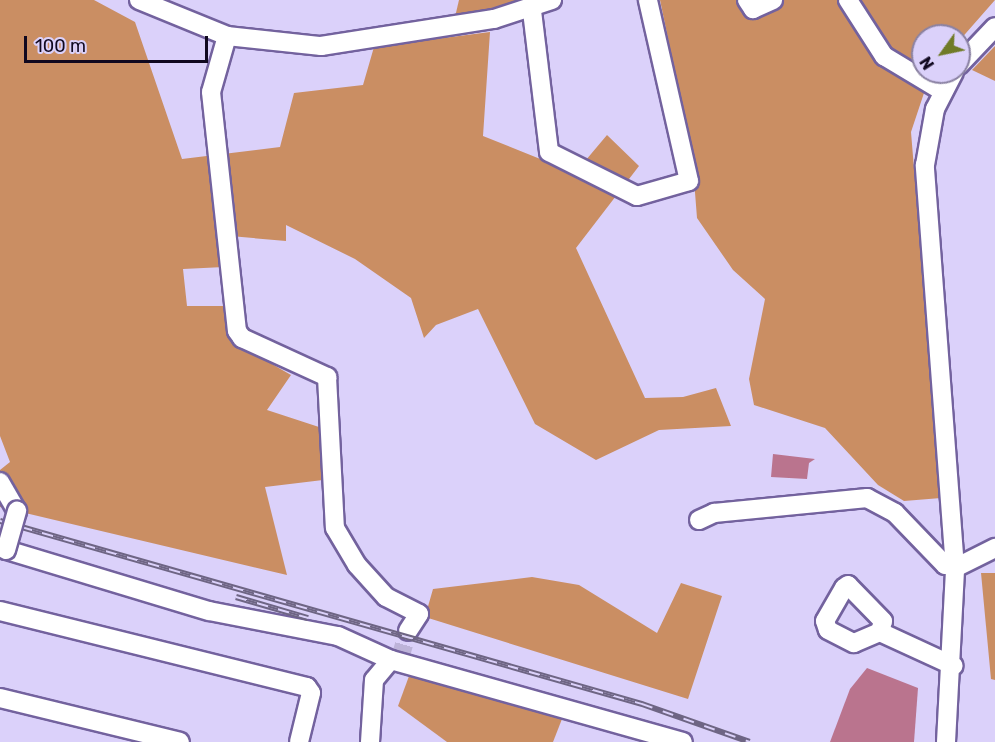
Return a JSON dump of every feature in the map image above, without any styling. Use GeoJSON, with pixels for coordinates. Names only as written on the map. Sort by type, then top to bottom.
{"type":"FeatureCollection","features":[{"type":"Feature","properties":{"kind":"street"},"geometry":{"type":"LineString","coordinates":[[139,0],[227,36],[321,46],[532,10],[552,0]]}},
{"type":"Feature","properties":{"kind":"street"},"geometry":{"type":"LineString","coordinates":[[532,10],[549,152],[637,196],[689,181],[648,0]]}},
{"type":"Feature","properties":{"kind":"street"},"geometry":{"type":"LineString","coordinates":[[747,0],[753,9],[773,0]]}},
{"type":"Feature","properties":{"kind":"street"},"geometry":{"type":"LineString","coordinates":[[848,0],[884,56],[942,91]]}},
{"type":"Feature","properties":{"kind":"street"},"geometry":{"type":"LineString","coordinates":[[971,52],[995,27]]}},
{"type":"Feature","properties":{"kind":"street"},"geometry":{"type":"LineString","coordinates":[[227,36],[211,92],[237,331],[242,338],[327,377],[335,528],[357,565],[386,597],[419,614],[408,631]]}},
{"type":"Feature","properties":{"kind":"street"},"geometry":{"type":"LineString","coordinates":[[946,84],[930,125],[925,165],[955,567],[954,666],[946,742]]}},
{"type":"Feature","properties":{"kind":"street"},"geometry":{"type":"LineString","coordinates":[[0,482],[17,511],[3,549],[209,611],[338,636],[391,660],[683,742]]}},
{"type":"Feature","properties":{"kind":"street"},"geometry":{"type":"LineString","coordinates":[[699,520],[714,513],[867,498],[895,513],[945,565],[955,567],[995,548]]}},
{"type":"Feature","properties":{"kind":"street"},"geometry":{"type":"LineString","coordinates":[[0,611],[308,687],[311,693],[299,742]]}},
{"type":"Feature","properties":{"kind":"street"},"geometry":{"type":"LineString","coordinates":[[880,632],[954,666]]}},
{"type":"Feature","properties":{"kind":"street"},"geometry":{"type":"LineString","coordinates":[[370,742],[374,680],[391,660]]}},
{"type":"Feature","properties":{"kind":"street"},"geometry":{"type":"LineString","coordinates":[[0,698],[180,742]]}},
{"type":"Feature","properties":{"kind":"shaded area"},"geometry":{"type":"Polygon","coordinates":[[[0,0],[94,0],[135,22],[182,159],[280,147],[294,93],[363,85],[374,47],[490,32],[483,136],[575,173],[607,135],[639,166],[576,248],[645,398],[683,397],[716,388],[731,426],[659,430],[596,460],[535,424],[478,309],[436,325],[424,338],[411,298],[355,259],[286,225],[286,241],[219,235],[224,267],[183,269],[187,306],[228,306],[239,345],[291,375],[267,410],[322,428],[323,480],[265,487],[287,575],[0,507],[0,470],[10,462],[0,436],[0,0]]]}},
{"type":"Feature","properties":{"kind":"shaded area"},"geometry":{"type":"Polygon","coordinates":[[[459,0],[526,0],[455,17],[459,0]]]}},
{"type":"Feature","properties":{"kind":"shaded area"},"geometry":{"type":"Polygon","coordinates":[[[660,0],[995,0],[971,27],[971,24],[911,24],[911,84],[927,84],[911,132],[941,498],[904,501],[878,485],[825,428],[754,405],[749,379],[765,299],[733,270],[697,218],[692,154],[660,0]]]}},
{"type":"Feature","properties":{"kind":"shaded area"},"geometry":{"type":"Polygon","coordinates":[[[995,46],[995,81],[972,70],[995,46]]]}},
{"type":"Feature","properties":{"kind":"shaded area"},"geometry":{"type":"Polygon","coordinates":[[[773,454],[815,459],[809,463],[807,479],[771,477],[773,454]]]}},
{"type":"Feature","properties":{"kind":"shaded area"},"geometry":{"type":"Polygon","coordinates":[[[981,573],[995,573],[995,680],[991,679],[981,573]]]}},
{"type":"Feature","properties":{"kind":"shaded area"},"geometry":{"type":"Polygon","coordinates":[[[532,577],[579,585],[657,633],[681,583],[722,596],[688,699],[425,617],[433,589],[532,577]]]}},
{"type":"Feature","properties":{"kind":"shaded area"},"geometry":{"type":"Polygon","coordinates":[[[412,668],[562,719],[553,742],[447,742],[398,706],[412,668]]]}},
{"type":"Feature","properties":{"kind":"shaded area"},"geometry":{"type":"Polygon","coordinates":[[[867,668],[918,688],[914,742],[830,742],[850,689],[867,668]]]}},
{"type":"Feature","properties":{"kind":"tunnel"},"geometry":{"type":"LineString","coordinates":[[399,662],[408,631]]}},
{"type":"Feature","properties":{"kind":"railway"},"geometry":{"type":"LineString","coordinates":[[0,521],[642,704],[750,742]]}},
{"type":"Feature","properties":{"kind":"railway"},"geometry":{"type":"LineString","coordinates":[[236,597],[308,618]]}}]}
